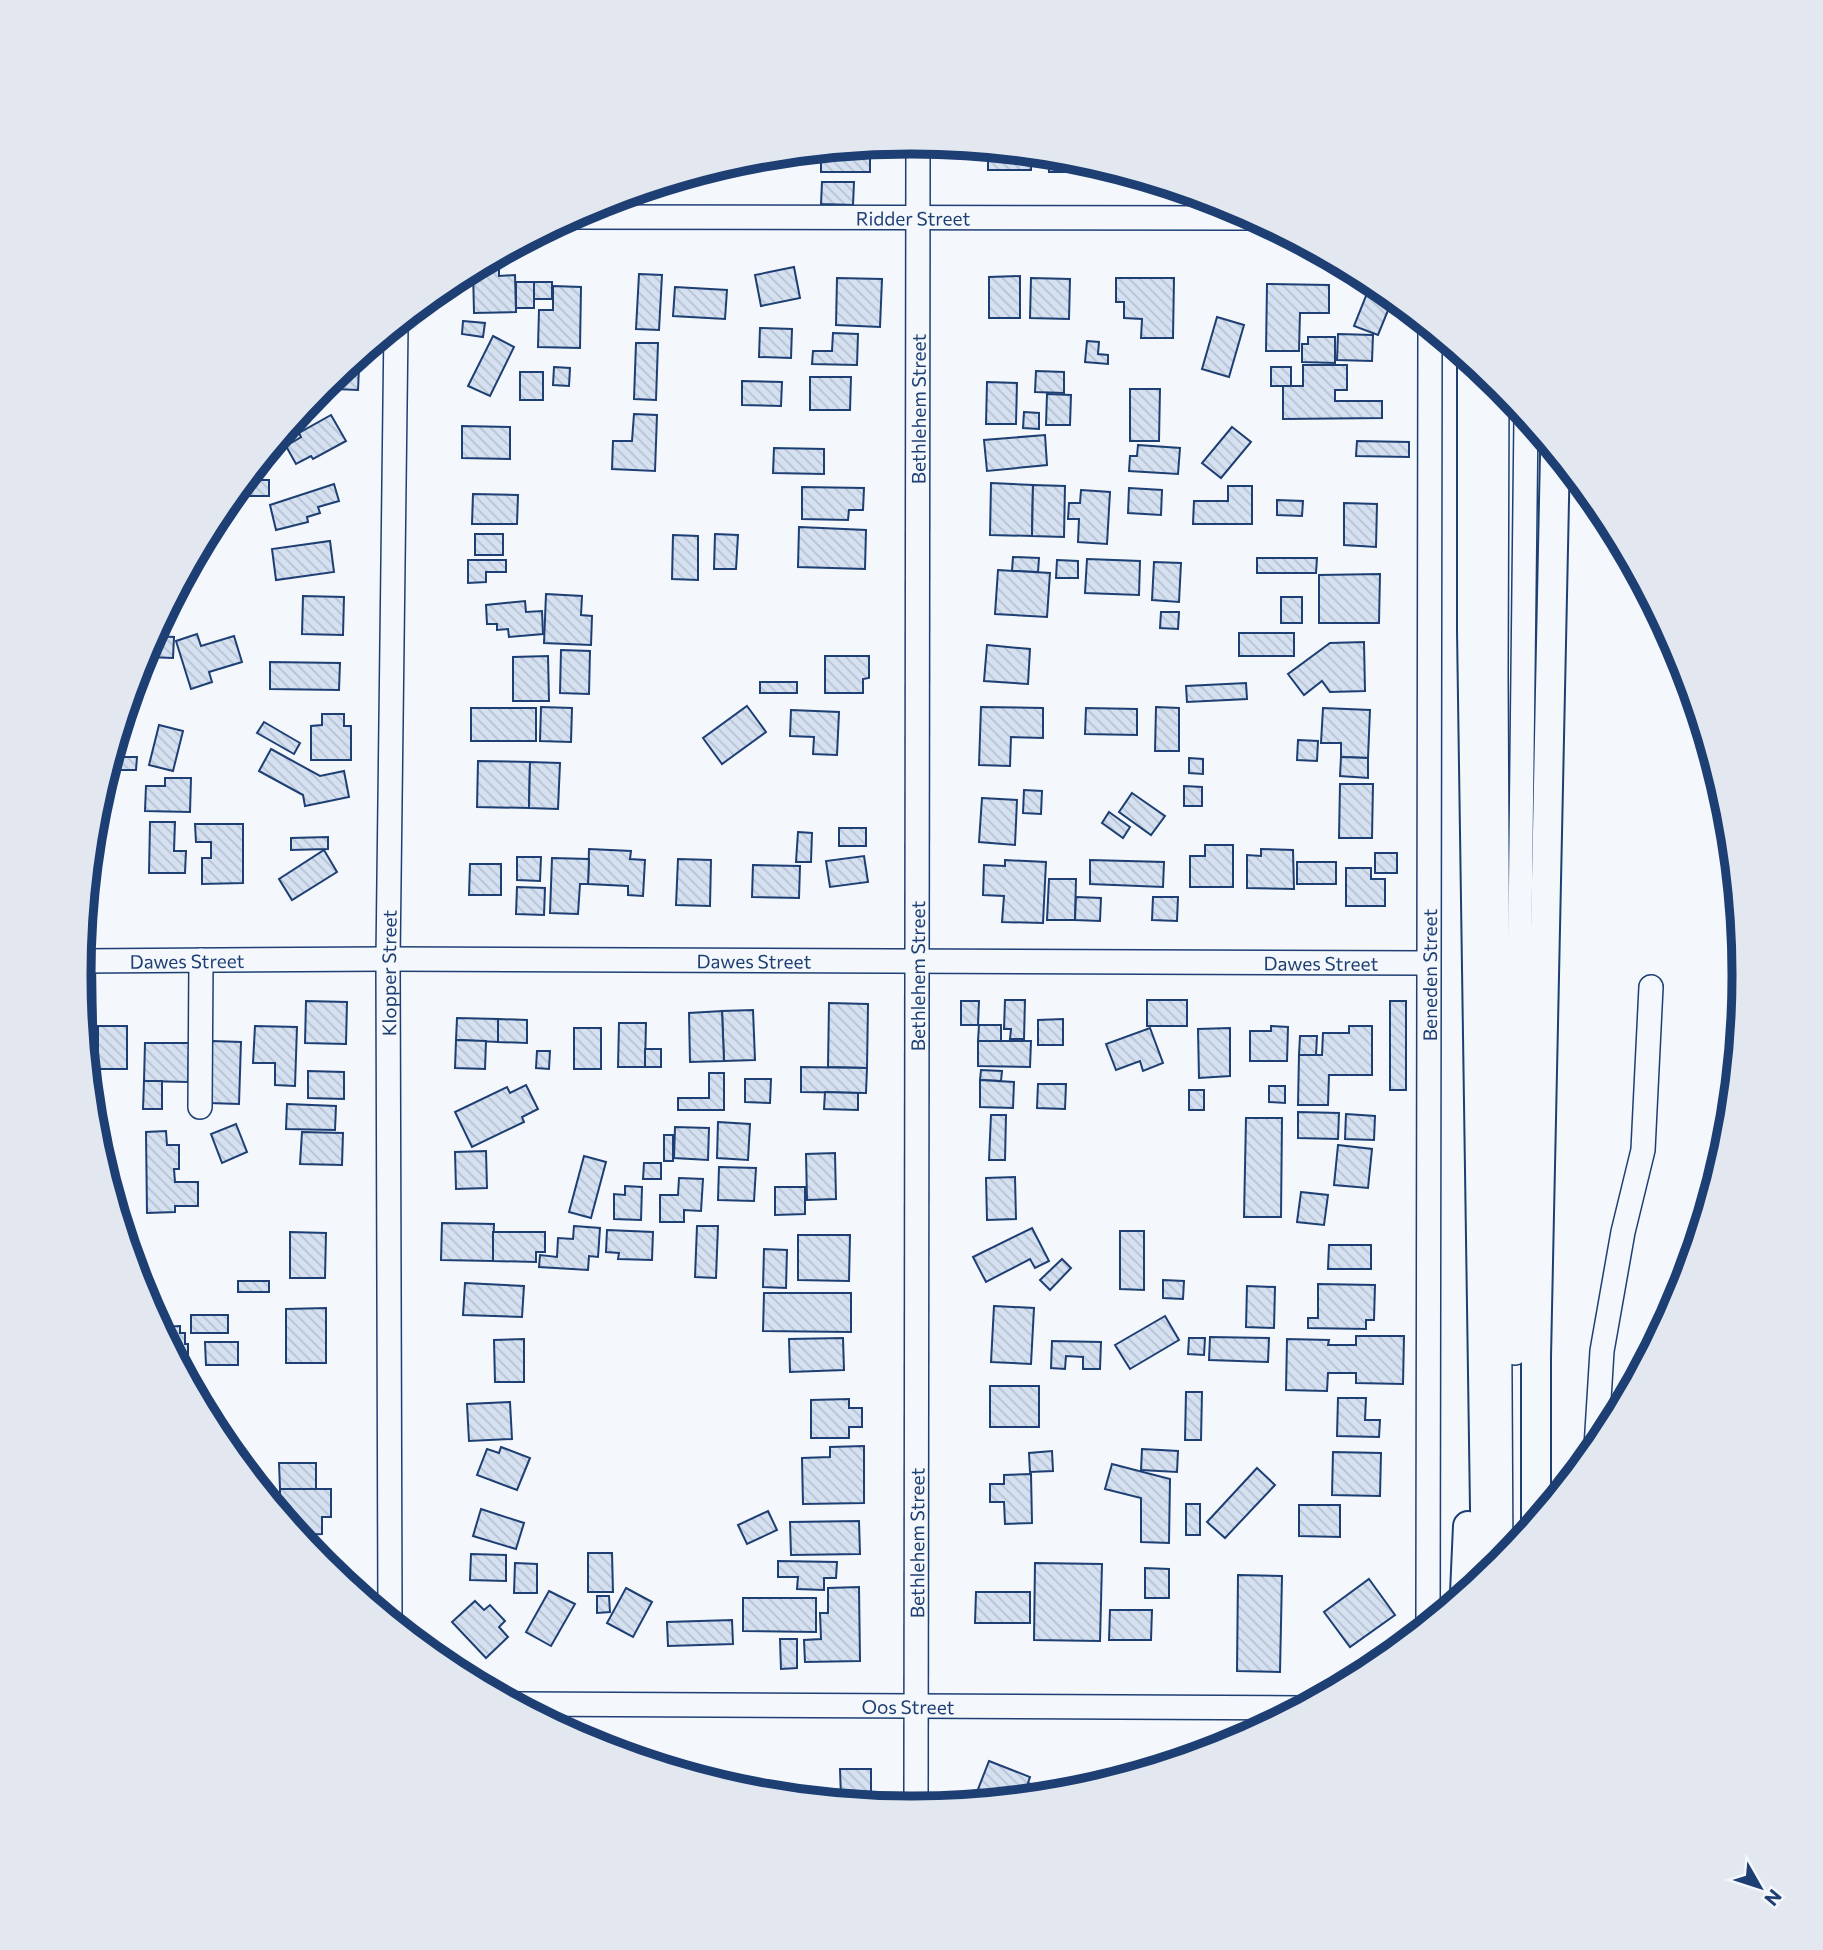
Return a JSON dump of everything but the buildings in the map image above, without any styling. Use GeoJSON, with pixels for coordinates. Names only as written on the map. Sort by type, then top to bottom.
{"type":"FeatureCollection","features":[{"type":"Feature","properties":{"kind":"main road"},"geometry":{"type":"LineString","coordinates":[[1472,376],[1472,630],[1486,1561]]}},
{"type":"Feature","properties":{"kind":"main road"},"geometry":{"type":"LineString","coordinates":[[1536,1506],[1536,1357],[1555,467]]}},
{"type":"Feature","properties":{"kind":"main road"},"geometry":{"type":"LineString","coordinates":[[1466,1579],[1471,1467],[1484,1348]]}},
{"type":"Feature","properties":{"kind":"street","name":"Bethlehem Street"},"geometry":{"type":"LineString","coordinates":[[916,1796],[918,154]]}},
{"type":"Feature","properties":{"kind":"street","name":"Ridder Street"},"geometry":{"type":"LineString","coordinates":[[598,217],[1227,218]]}},
{"type":"Feature","properties":{"kind":"street","name":"Klopper Street"},"geometry":{"type":"LineString","coordinates":[[390,1608],[388,959],[396,337]]}},
{"type":"Feature","properties":{"kind":"street","name":"Beneden Street"},"geometry":{"type":"LineString","coordinates":[[1428,1612],[1430,340]]}},
{"type":"Feature","properties":{"kind":"street"},"geometry":{"type":"LineString","coordinates":[[1497,400],[1501,1545]]}},
{"type":"Feature","properties":{"kind":"street"},"geometry":{"type":"LineString","coordinates":[[1513,1532],[1526,432]]}},
{"type":"Feature","properties":{"kind":"street","name":"Dawes Street"},"geometry":{"type":"LineString","coordinates":[[92,961],[388,959],[1428,963]]}},
{"type":"Feature","properties":{"kind":"street"},"geometry":{"type":"LineString","coordinates":[[200,1107],[201,960]]}},
{"type":"Feature","properties":{"kind":"street"},"geometry":{"type":"LineString","coordinates":[[1597,1426],[1602,1351],[1623,1232],[1643,1150],[1651,986]]}},
{"type":"Feature","properties":{"kind":"street","name":"Oos Street"},"geometry":{"type":"LineString","coordinates":[[536,1704],[1280,1708]]}}]}
